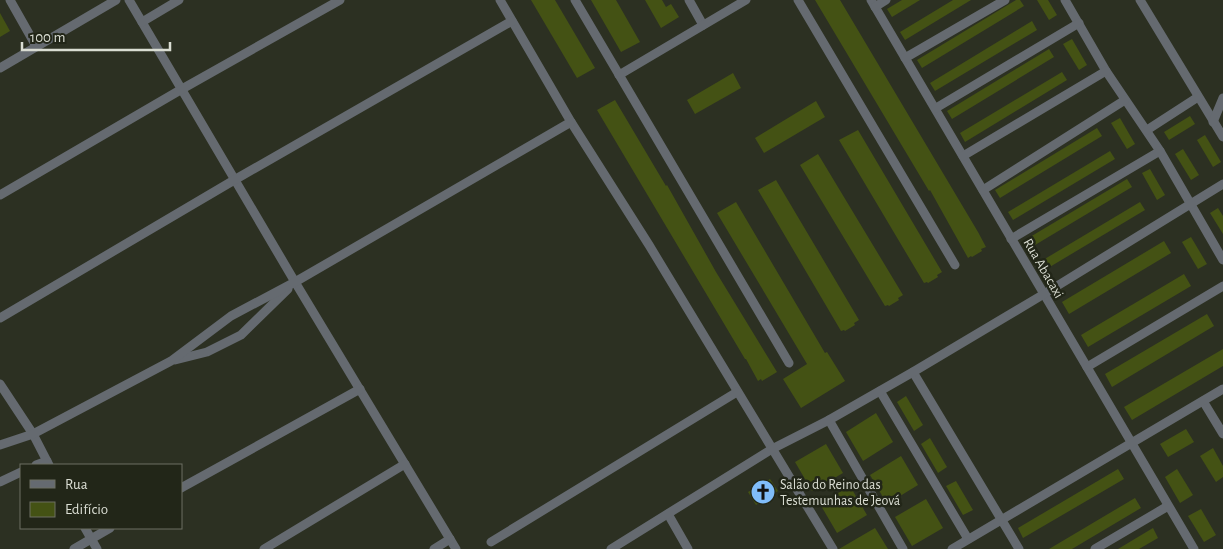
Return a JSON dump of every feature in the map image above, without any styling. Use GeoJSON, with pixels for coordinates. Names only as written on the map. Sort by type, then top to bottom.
{"type":"FeatureCollection","features":[{"type":"Feature","properties":{"kind":"street"},"geometry":{"type":"LineString","coordinates":[[10,0],[36,46]]}},
{"type":"Feature","properties":{"kind":"street"},"geometry":{"type":"LineString","coordinates":[[0,68],[116,0]]}},
{"type":"Feature","properties":{"kind":"street"},"geometry":{"type":"LineString","coordinates":[[129,0],[456,549]]}},
{"type":"Feature","properties":{"kind":"street"},"geometry":{"type":"LineString","coordinates":[[142,22],[179,0]]}},
{"type":"Feature","properties":{"kind":"street"},"geometry":{"type":"LineString","coordinates":[[0,195],[340,0]]}},
{"type":"Feature","properties":{"kind":"street"},"geometry":{"type":"LineString","coordinates":[[500,0],[571,122],[833,549]]}},
{"type":"Feature","properties":{"kind":"street"},"geometry":{"type":"LineString","coordinates":[[575,0],[789,363]]}},
{"type":"Feature","properties":{"kind":"street"},"geometry":{"type":"LineString","coordinates":[[689,0],[703,25]]}},
{"type":"Feature","properties":{"kind":"street"},"geometry":{"type":"LineString","coordinates":[[619,74],[746,0]]}},
{"type":"Feature","properties":{"kind":"street"},"geometry":{"type":"LineString","coordinates":[[798,0],[955,266]]}},
{"type":"Feature","properties":{"kind":"street"},"geometry":{"type":"LineString","coordinates":[[873,3],[886,0]]}},
{"type":"Feature","properties":{"kind":"street"},"geometry":{"type":"LineString","coordinates":[[905,58],[1005,0]]}},
{"type":"Feature","properties":{"kind":"street"},"geometry":{"type":"LineString","coordinates":[[1065,0],[1106,71],[1160,151],[1223,260]]}},
{"type":"Feature","properties":{"kind":"street"},"geometry":{"type":"LineString","coordinates":[[1140,0],[1223,137]]}},
{"type":"Feature","properties":{"kind":"street","name":"Rua Abacaxi"},"geometry":{"type":"LineString","coordinates":[[873,3],[1194,549]]}},
{"type":"Feature","properties":{"kind":"street"},"geometry":{"type":"LineString","coordinates":[[0,318],[512,20]]}},
{"type":"Feature","properties":{"kind":"street"},"geometry":{"type":"LineString","coordinates":[[936,108],[1079,23]]}},
{"type":"Feature","properties":{"kind":"street"},"geometry":{"type":"LineString","coordinates":[[963,156],[1106,71]]}},
{"type":"Feature","properties":{"kind":"street"},"geometry":{"type":"LineString","coordinates":[[1147,130],[1198,97]]}},
{"type":"Feature","properties":{"kind":"street"},"geometry":{"type":"LineString","coordinates":[[1213,122],[1223,98]]}},
{"type":"Feature","properties":{"kind":"street"},"geometry":{"type":"LineString","coordinates":[[983,190],[1125,100]]}},
{"type":"Feature","properties":{"kind":"street"},"geometry":{"type":"LineString","coordinates":[[0,445],[33,434],[171,361],[231,316],[296,282],[571,122]]}},
{"type":"Feature","properties":{"kind":"street"},"geometry":{"type":"LineString","coordinates":[[1012,239],[1160,151]]}},
{"type":"Feature","properties":{"kind":"street"},"geometry":{"type":"LineString","coordinates":[[611,549],[772,449],[829,420],[913,372],[1223,184]]}},
{"type":"Feature","properties":{"kind":"street"},"geometry":{"type":"LineString","coordinates":[[171,361],[207,352],[241,335],[296,282]]}},
{"type":"Feature","properties":{"kind":"street"},"geometry":{"type":"LineString","coordinates":[[1087,367],[1223,286]]}},
{"type":"Feature","properties":{"kind":"street"},"geometry":{"type":"LineString","coordinates":[[913,372],[1019,549]]}},
{"type":"Feature","properties":{"kind":"street"},"geometry":{"type":"LineString","coordinates":[[0,384],[33,434],[48,463]]}},
{"type":"Feature","properties":{"kind":"street"},"geometry":{"type":"LineString","coordinates":[[182,487],[360,389]]}},
{"type":"Feature","properties":{"kind":"street"},"geometry":{"type":"LineString","coordinates":[[952,549],[1223,389]]}},
{"type":"Feature","properties":{"kind":"street"},"geometry":{"type":"LineString","coordinates":[[880,391],[968,539]]}},
{"type":"Feature","properties":{"kind":"street"},"geometry":{"type":"LineString","coordinates":[[491,542],[737,392]]}},
{"type":"Feature","properties":{"kind":"street"},"geometry":{"type":"LineString","coordinates":[[1203,401],[1223,434]]}},
{"type":"Feature","properties":{"kind":"street"},"geometry":{"type":"LineString","coordinates":[[829,420],[903,549]]}},
{"type":"Feature","properties":{"kind":"street"},"geometry":{"type":"LineString","coordinates":[[264,549],[406,464]]}},
{"type":"Feature","properties":{"kind":"street"},"geometry":{"type":"LineString","coordinates":[[0,482],[20,472]]}},
{"type":"Feature","properties":{"kind":"street"},"geometry":{"type":"LineString","coordinates":[[1095,549],[1168,506]]}},
{"type":"Feature","properties":{"kind":"street"},"geometry":{"type":"LineString","coordinates":[[668,514],[688,549]]}},
{"type":"Feature","properties":{"kind":"street"},"geometry":{"type":"LineString","coordinates":[[86,529],[97,549]]}},
{"type":"Feature","properties":{"kind":"street"},"geometry":{"type":"LineString","coordinates":[[74,549],[108,529]]}},
{"type":"Feature","properties":{"kind":"street"},"geometry":{"type":"LineString","coordinates":[[434,549],[450,539]]}},
{"type":"Feature","properties":{"kind":"building"},"geometry":{"type":"Polygon","coordinates":[[[531,0],[555,0],[595,68],[577,78],[531,0]]]}},
{"type":"Feature","properties":{"kind":"building"},"geometry":{"type":"Polygon","coordinates":[[[591,0],[616,0],[640,42],[621,52],[591,0]]]}},
{"type":"Feature","properties":{"kind":"building"},"geometry":{"type":"Polygon","coordinates":[[[645,0],[662,0],[666,7],[671,4],[679,17],[661,28],[645,0]]]}},
{"type":"Feature","properties":{"kind":"building"},"geometry":{"type":"Polygon","coordinates":[[[815,0],[840,0],[978,232],[986,247],[981,249],[982,251],[968,258],[930,190],[815,0]]]}},
{"type":"Feature","properties":{"kind":"building"},"geometry":{"type":"Polygon","coordinates":[[[902,0],[920,0],[892,17],[887,9],[902,0]]]}},
{"type":"Feature","properties":{"kind":"building"},"geometry":{"type":"Polygon","coordinates":[[[953,0],[971,0],[905,40],[900,32],[953,0]]]}},
{"type":"Feature","properties":{"kind":"building"},"geometry":{"type":"Polygon","coordinates":[[[1016,0],[1020,0],[1024,6],[922,68],[917,60],[1016,0]]]}},
{"type":"Feature","properties":{"kind":"building"},"geometry":{"type":"Polygon","coordinates":[[[1037,0],[1048,0],[1057,15],[1049,20],[1037,0]]]}},
{"type":"Feature","properties":{"kind":"building"},"geometry":{"type":"Polygon","coordinates":[[[0,13],[10,31],[0,37],[0,13]]]}},
{"type":"Feature","properties":{"kind":"building"},"geometry":{"type":"Polygon","coordinates":[[[1032,21],[1037,30],[935,91],[930,83],[1032,21]]]}},
{"type":"Feature","properties":{"kind":"building"},"geometry":{"type":"Polygon","coordinates":[[[1072,39],[1087,65],[1079,70],[1063,44],[1072,39]]]}},
{"type":"Feature","properties":{"kind":"building"},"geometry":{"type":"Polygon","coordinates":[[[1049,49],[1054,57],[952,119],[947,111],[1049,49]]]}},
{"type":"Feature","properties":{"kind":"building"},"geometry":{"type":"Polygon","coordinates":[[[1062,72],[1067,80],[965,142],[960,133],[1062,72]]]}},
{"type":"Feature","properties":{"kind":"building"},"geometry":{"type":"Polygon","coordinates":[[[733,73],[741,88],[695,114],[687,100],[733,73]]]}},
{"type":"Feature","properties":{"kind":"building"},"geometry":{"type":"Polygon","coordinates":[[[615,100],[777,372],[762,381],[761,379],[758,381],[597,110],[615,100]]]}},
{"type":"Feature","properties":{"kind":"building"},"geometry":{"type":"Polygon","coordinates":[[[816,101],[825,117],[764,153],[755,138],[816,101]]]}},
{"type":"Feature","properties":{"kind":"building"},"geometry":{"type":"Polygon","coordinates":[[[1190,116],[1195,124],[1169,140],[1164,132],[1190,116]]]}},
{"type":"Feature","properties":{"kind":"building"},"geometry":{"type":"Polygon","coordinates":[[[1120,118],[1135,144],[1127,149],[1111,123],[1120,118]]]}},
{"type":"Feature","properties":{"kind":"building"},"geometry":{"type":"Polygon","coordinates":[[[1097,128],[1102,136],[1000,198],[995,190],[1097,128]]]}},
{"type":"Feature","properties":{"kind":"building"},"geometry":{"type":"Polygon","coordinates":[[[858,130],[942,272],[928,283],[924,283],[839,140],[858,130]]]}},
{"type":"Feature","properties":{"kind":"building"},"geometry":{"type":"Polygon","coordinates":[[[1205,135],[1221,162],[1213,167],[1197,140],[1205,135]]]}},
{"type":"Feature","properties":{"kind":"building"},"geometry":{"type":"Polygon","coordinates":[[[1183,149],[1199,175],[1191,180],[1175,154],[1183,149]]]}},
{"type":"Feature","properties":{"kind":"building"},"geometry":{"type":"Polygon","coordinates":[[[1110,151],[1115,159],[1013,220],[1008,212],[1110,151]]]}},
{"type":"Feature","properties":{"kind":"building"},"geometry":{"type":"Polygon","coordinates":[[[818,154],[903,295],[889,306],[885,306],[800,165],[818,154]]]}},
{"type":"Feature","properties":{"kind":"building"},"geometry":{"type":"Polygon","coordinates":[[[1150,169],[1165,195],[1157,200],[1142,173],[1150,169]]]}},
{"type":"Feature","properties":{"kind":"building"},"geometry":{"type":"Polygon","coordinates":[[[1127,179],[1132,187],[1030,248],[1025,240],[1127,179]]]}},
{"type":"Feature","properties":{"kind":"building"},"geometry":{"type":"Polygon","coordinates":[[[776,180],[859,320],[845,331],[841,331],[758,190],[776,180]]]}},
{"type":"Feature","properties":{"kind":"building"},"geometry":{"type":"Polygon","coordinates":[[[736,202],[825,353],[827,352],[845,381],[801,408],[783,379],[807,364],[717,213],[736,202]]]}},
{"type":"Feature","properties":{"kind":"building"},"geometry":{"type":"Polygon","coordinates":[[[1140,202],[1145,210],[1043,271],[1038,263],[1140,202]]]}},
{"type":"Feature","properties":{"kind":"building"},"geometry":{"type":"Polygon","coordinates":[[[1218,208],[1223,216],[1223,234],[1210,213],[1218,208]]]}},
{"type":"Feature","properties":{"kind":"building"},"geometry":{"type":"Polygon","coordinates":[[[1191,237],[1207,264],[1198,269],[1182,242],[1191,237]]]}},
{"type":"Feature","properties":{"kind":"building"},"geometry":{"type":"Polygon","coordinates":[[[1164,241],[1171,253],[1069,314],[1062,302],[1164,241]]]}},
{"type":"Feature","properties":{"kind":"building"},"geometry":{"type":"Polygon","coordinates":[[[1184,274],[1191,286],[1088,347],[1081,335],[1184,274]]]}},
{"type":"Feature","properties":{"kind":"building"},"geometry":{"type":"Polygon","coordinates":[[[1207,314],[1214,326],[1112,387],[1105,374],[1207,314]]]}},
{"type":"Feature","properties":{"kind":"building"},"geometry":{"type":"Polygon","coordinates":[[[1223,349],[1223,366],[1132,420],[1124,407],[1223,349]]]}},
{"type":"Feature","properties":{"kind":"building"},"geometry":{"type":"Polygon","coordinates":[[[906,396],[923,425],[914,431],[897,402],[906,396]]]}},
{"type":"Feature","properties":{"kind":"building"},"geometry":{"type":"Polygon","coordinates":[[[876,413],[893,442],[863,461],[846,432],[876,413]]]}},
{"type":"Feature","properties":{"kind":"building"},"geometry":{"type":"Polygon","coordinates":[[[1186,429],[1194,442],[1168,457],[1160,444],[1186,429]]]}},
{"type":"Feature","properties":{"kind":"building"},"geometry":{"type":"Polygon","coordinates":[[[930,438],[947,467],[938,473],[921,444],[930,438]]]}},
{"type":"Feature","properties":{"kind":"building"},"geometry":{"type":"Polygon","coordinates":[[[826,444],[843,473],[812,491],[795,462],[826,444]]]}},
{"type":"Feature","properties":{"kind":"building"},"geometry":{"type":"Polygon","coordinates":[[[1213,448],[1223,466],[1223,477],[1216,482],[1200,456],[1213,448]]]}},
{"type":"Feature","properties":{"kind":"building"},"geometry":{"type":"Polygon","coordinates":[[[901,456],[918,485],[887,504],[870,475],[901,456]]]}},
{"type":"Feature","properties":{"kind":"building"},"geometry":{"type":"Polygon","coordinates":[[[1118,469],[1124,479],[1023,538],[1018,528],[1118,469]]]}},
{"type":"Feature","properties":{"kind":"building"},"geometry":{"type":"Polygon","coordinates":[[[1177,469],[1193,495],[1180,503],[1165,477],[1177,469]]]}},
{"type":"Feature","properties":{"kind":"building"},"geometry":{"type":"Polygon","coordinates":[[[770,479],[778,491],[756,505],[748,492],[770,479]]]}},
{"type":"Feature","properties":{"kind":"building"},"geometry":{"type":"Polygon","coordinates":[[[956,481],[973,510],[963,515],[946,486],[956,481]]]}},
{"type":"Feature","properties":{"kind":"building"},"geometry":{"type":"Polygon","coordinates":[[[850,486],[867,515],[837,533],[820,504],[850,486]]]}},
{"type":"Feature","properties":{"kind":"building"},"geometry":{"type":"Polygon","coordinates":[[[1135,498],[1141,508],[1072,549],[1049,549],[1135,498]]]}},
{"type":"Feature","properties":{"kind":"building"},"geometry":{"type":"Polygon","coordinates":[[[926,499],[943,528],[912,546],[895,517],[926,499]]]}},
{"type":"Feature","properties":{"kind":"building"},"geometry":{"type":"Polygon","coordinates":[[[1201,509],[1216,535],[1204,542],[1188,516],[1201,509]]]}},
{"type":"Feature","properties":{"kind":"building"},"geometry":{"type":"Polygon","coordinates":[[[875,528],[888,549],[839,549],[875,528]]]}},
{"type":"Feature","properties":{"kind":"building"},"geometry":{"type":"Polygon","coordinates":[[[1153,528],[1158,538],[1139,549],[1118,549],[1153,528]]]}},
{"type":"Feature","properties":{"kind":"place","name":"Salão do Reino das Testemunhas de Jeová"},"geometry":{"type":"Point","coordinates":[763,492]}}]}
